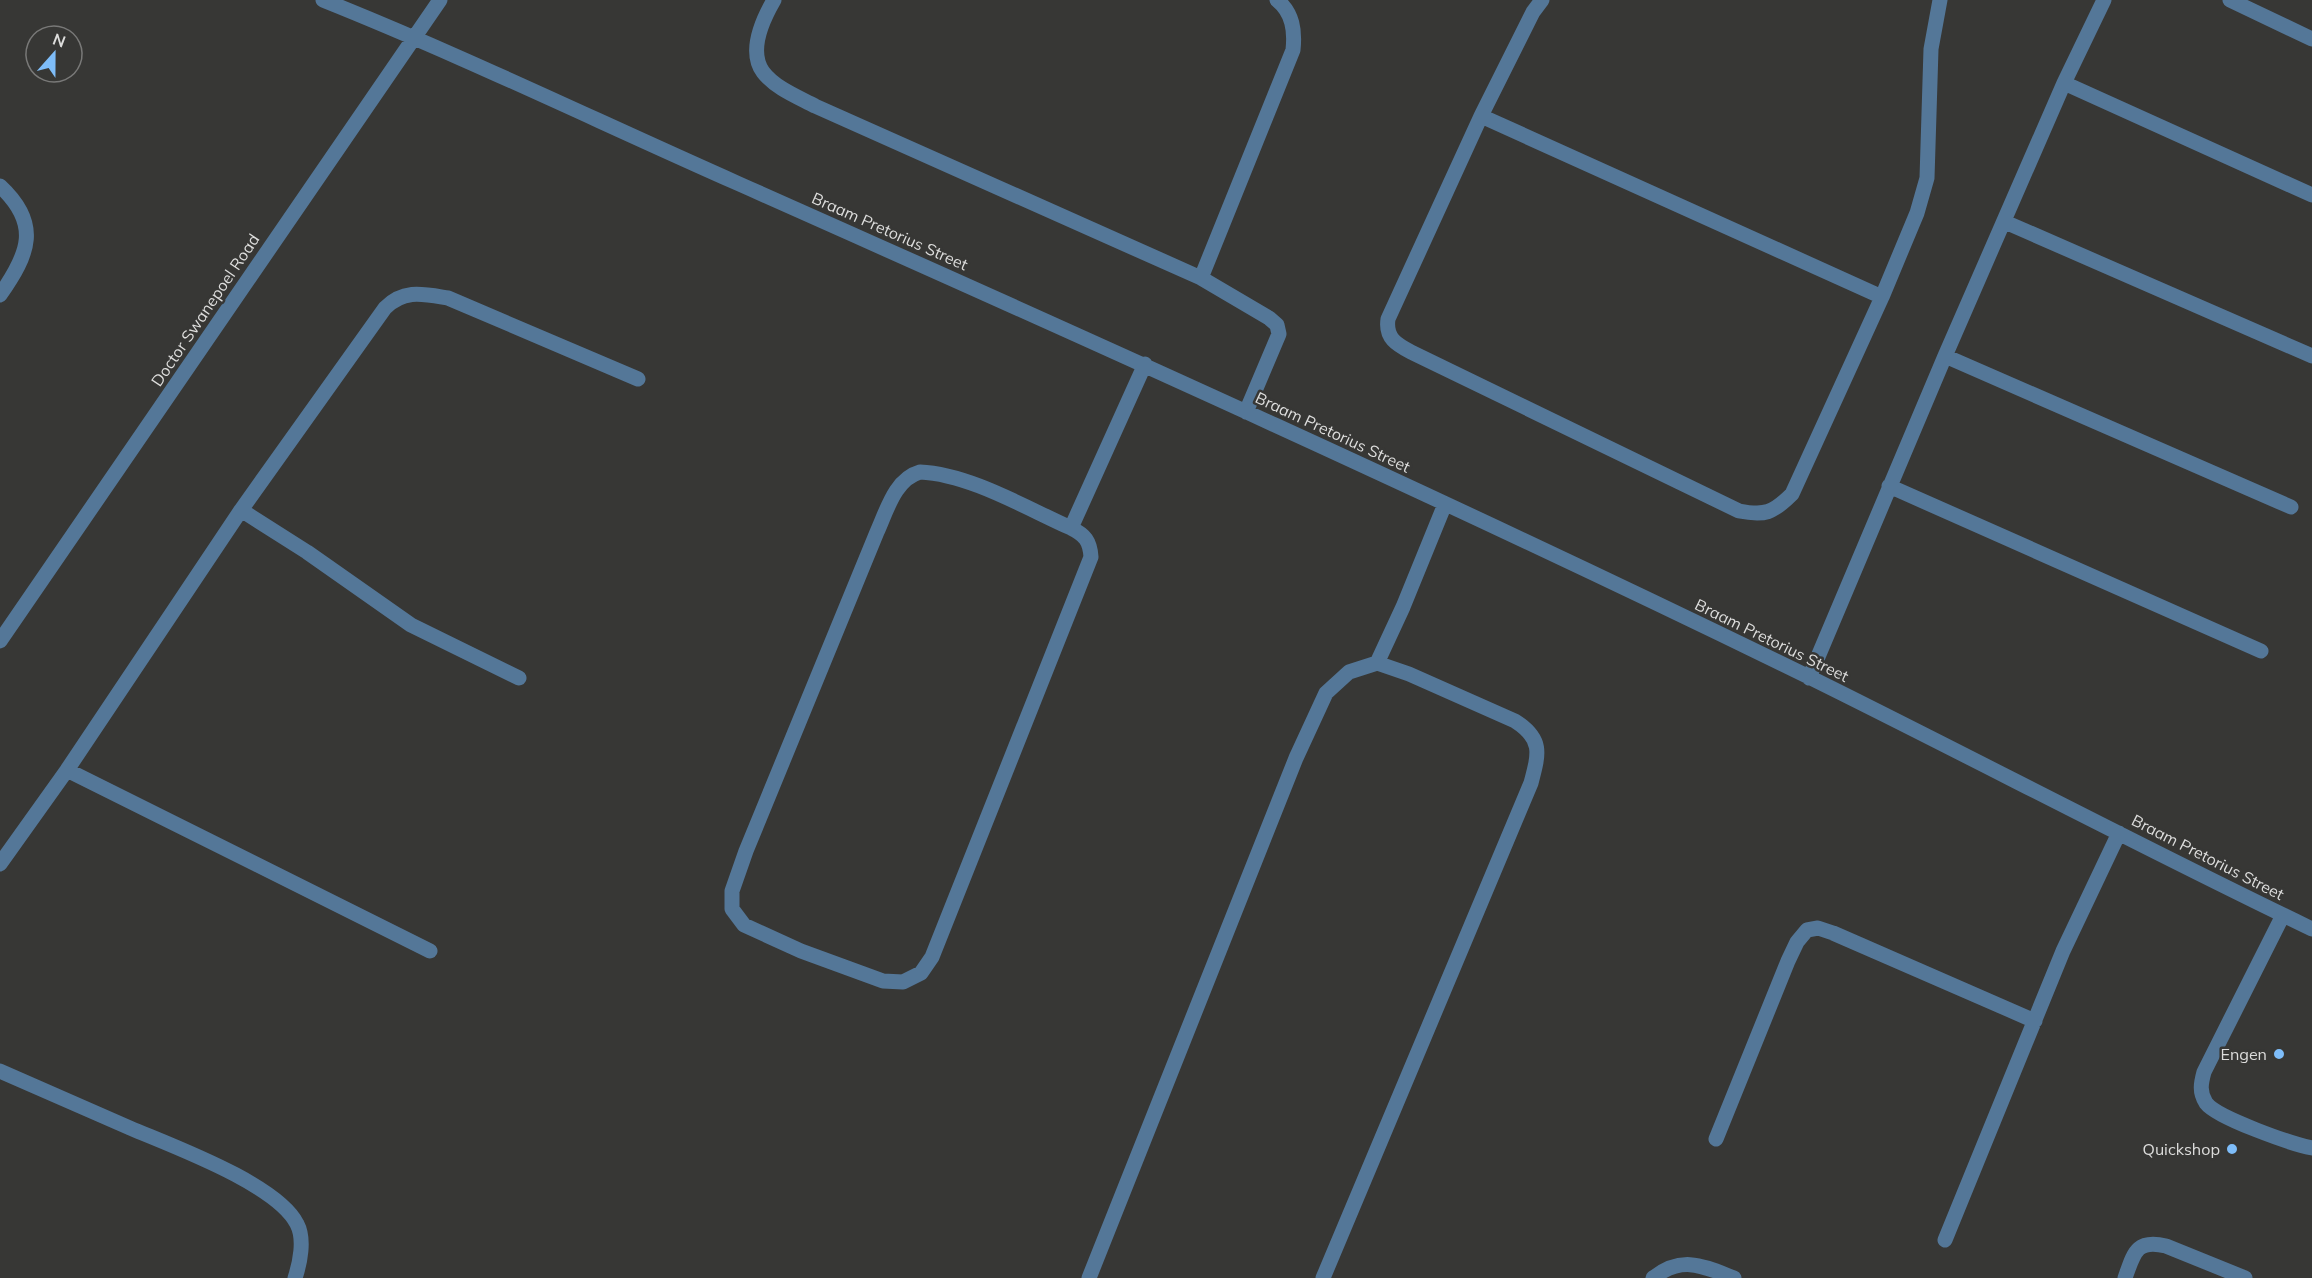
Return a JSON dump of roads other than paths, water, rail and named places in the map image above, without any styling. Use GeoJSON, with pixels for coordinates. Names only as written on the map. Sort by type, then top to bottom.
{"type":"FeatureCollection","features":[{"type":"Feature","properties":{"kind":"street","name":"Braam Pretorius Street"},"geometry":{"type":"LineString","coordinates":[[324,0],[414,36],[550,100],[1145,364],[1445,504],[1809,678],[2312,929]]}},
{"type":"Feature","properties":{"kind":"street","name":"Doctor Swanepoel Road"},"geometry":{"type":"LineString","coordinates":[[0,641],[440,0]]}},
{"type":"Feature","properties":{"kind":"street"},"geometry":{"type":"LineString","coordinates":[[774,0],[758,37],[758,53],[763,71],[782,88],[815,106],[1201,278],[1257,310],[1276,325],[1279,334],[1276,345],[1246,412]]}},
{"type":"Feature","properties":{"kind":"street"},"geometry":{"type":"LineString","coordinates":[[1201,278],[1293,50],[1295,35],[1293,23],[1277,0]]}},
{"type":"Feature","properties":{"kind":"street"},"geometry":{"type":"LineString","coordinates":[[1542,0],[1533,12],[1481,116],[1388,319],[1387,329],[1393,342],[1413,353],[1739,511],[1757,514],[1778,508],[1792,494],[1882,297],[1917,213],[1927,178],[1931,49],[1940,0]]}},
{"type":"Feature","properties":{"kind":"street"},"geometry":{"type":"LineString","coordinates":[[1809,678],[1945,356],[2064,83],[2104,0]]}},
{"type":"Feature","properties":{"kind":"street"},"geometry":{"type":"LineString","coordinates":[[2230,0],[2312,39]]}},
{"type":"Feature","properties":{"kind":"street"},"geometry":{"type":"LineString","coordinates":[[2064,83],[2312,195]]}},
{"type":"Feature","properties":{"kind":"street"},"geometry":{"type":"LineString","coordinates":[[1481,116],[1882,297]]}},
{"type":"Feature","properties":{"kind":"street"},"geometry":{"type":"LineString","coordinates":[[0,186],[22,212],[26,226],[24,253],[17,269],[0,295]]}},
{"type":"Feature","properties":{"kind":"street"},"geometry":{"type":"LineString","coordinates":[[2005,222],[2312,357]]}},
{"type":"Feature","properties":{"kind":"street"},"geometry":{"type":"LineString","coordinates":[[0,864],[67,770],[241,510],[385,308],[393,301],[405,294],[427,294],[448,298],[638,379]]}},
{"type":"Feature","properties":{"kind":"street"},"geometry":{"type":"LineString","coordinates":[[1945,356],[2291,507]]}},
{"type":"Feature","properties":{"kind":"street"},"geometry":{"type":"LineString","coordinates":[[1071,528],[1145,364]]}},
{"type":"Feature","properties":{"kind":"street"},"geometry":{"type":"LineString","coordinates":[[920,472],[938,473],[960,479],[1071,528],[1082,534],[1090,543],[1091,557],[932,957],[921,973],[903,982],[883,981],[801,951],[744,925],[732,909],[732,891],[746,851],[877,532],[903,482],[911,475],[920,472]]}},
{"type":"Feature","properties":{"kind":"street"},"geometry":{"type":"LineString","coordinates":[[1889,486],[2261,651]]}},
{"type":"Feature","properties":{"kind":"street"},"geometry":{"type":"LineString","coordinates":[[1377,663],[1403,607],[1445,504]]}},
{"type":"Feature","properties":{"kind":"street"},"geometry":{"type":"LineString","coordinates":[[241,510],[307,552],[411,625],[519,678]]}},
{"type":"Feature","properties":{"kind":"street"},"geometry":{"type":"LineString","coordinates":[[1089,1278],[1292,768],[1326,693],[1338,680],[1363,666],[1377,663],[1409,674],[1515,721],[1529,730],[1537,745],[1531,783],[1323,1278]]}},
{"type":"Feature","properties":{"kind":"street"},"geometry":{"type":"LineString","coordinates":[[67,770],[430,951]]}},
{"type":"Feature","properties":{"kind":"street"},"geometry":{"type":"LineString","coordinates":[[1945,1240],[2063,951],[2119,833]]}},
{"type":"Feature","properties":{"kind":"street"},"geometry":{"type":"LineString","coordinates":[[2283,915],[2204,1072],[2200,1087],[2208,1106],[2227,1116],[2312,1148]]}},
{"type":"Feature","properties":{"kind":"street"},"geometry":{"type":"LineString","coordinates":[[1716,1139],[1788,961],[1797,942],[1807,930],[1818,928],[1833,933],[2035,1021]]}},
{"type":"Feature","properties":{"kind":"street"},"geometry":{"type":"LineString","coordinates":[[0,1071],[205,1161],[258,1188],[284,1207],[298,1226],[301,1247],[295,1278]]}},
{"type":"Feature","properties":{"kind":"street"},"geometry":{"type":"LineString","coordinates":[[2125,1278],[2136,1250],[2142,1245],[2153,1243],[2166,1246],[2245,1278]]}},
{"type":"Feature","properties":{"kind":"street"},"geometry":{"type":"LineString","coordinates":[[1653,1278],[1664,1270],[1681,1264],[1702,1265],[1734,1278]]}},
{"type":"Feature","properties":{"kind":"place","name":"Engen"},"geometry":{"type":"Point","coordinates":[2279,1054]}},
{"type":"Feature","properties":{"kind":"place","name":"Quickshop"},"geometry":{"type":"Point","coordinates":[2232,1149]}}]}
